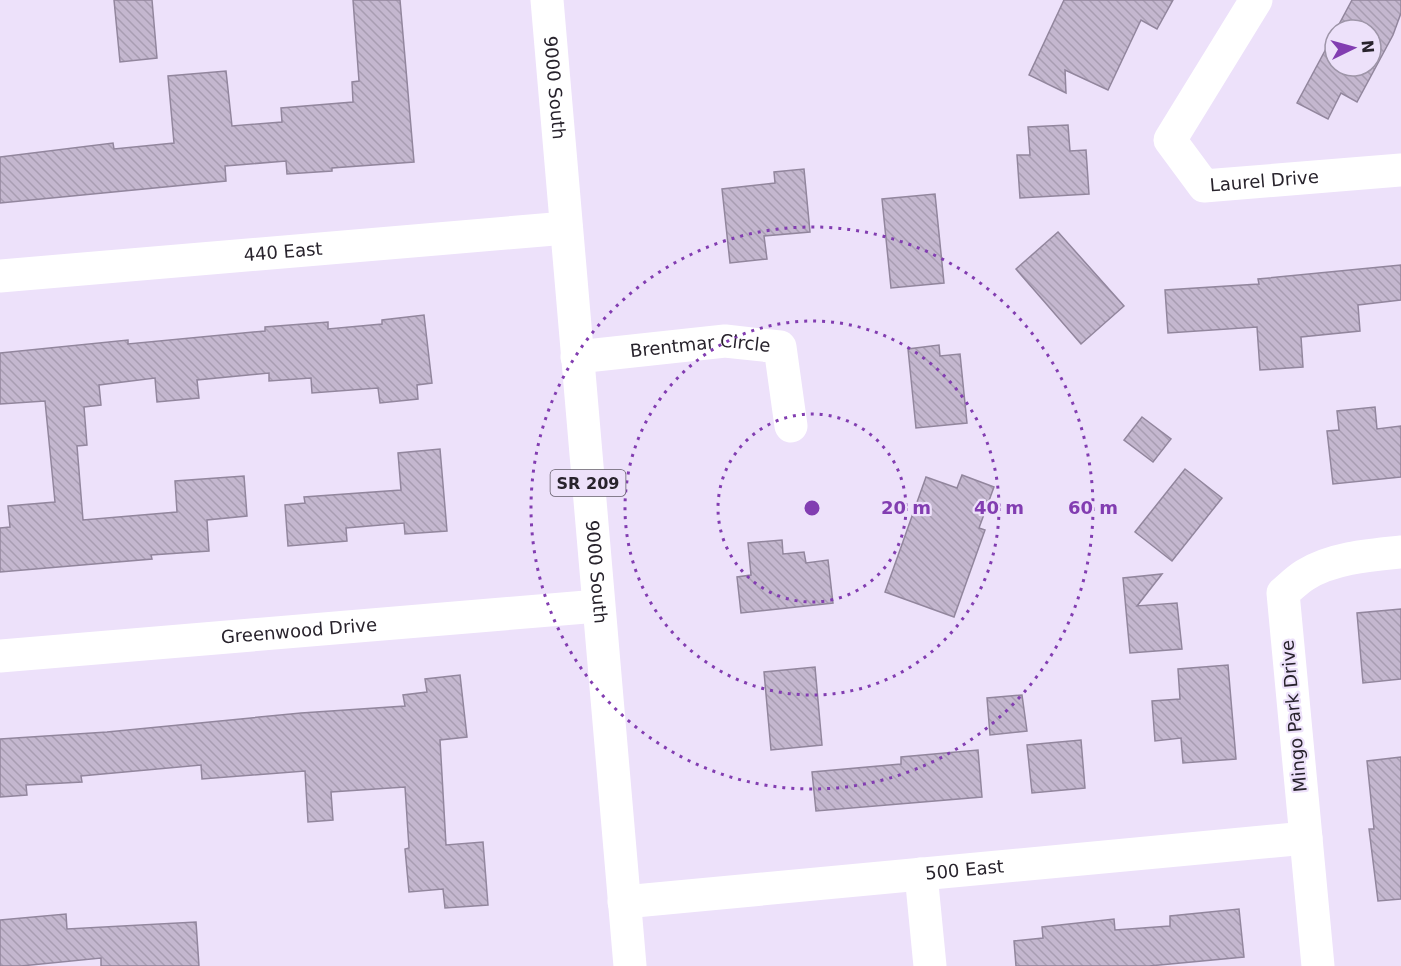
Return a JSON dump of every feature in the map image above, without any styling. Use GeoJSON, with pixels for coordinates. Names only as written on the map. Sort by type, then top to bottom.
{"type":"FeatureCollection","features":[{"type":"Feature","properties":{"kind":"street","name":"9000 South"},"geometry":{"type":"LineString","coordinates":[[547,0],[630,966]]}},
{"type":"Feature","properties":{"kind":"street","name":"Laurel Drive"},"geometry":{"type":"LineString","coordinates":[[1256,0],[1170,140],[1204,186],[1401,170]]}},
{"type":"Feature","properties":{"kind":"street","name":"440 East"},"geometry":{"type":"LineString","coordinates":[[0,276],[566,228]]}},
{"type":"Feature","properties":{"kind":"street","name":"Brentmar Circle"},"geometry":{"type":"LineString","coordinates":[[577,357],[725,341],[780,347],[791,426]]}},
{"type":"Feature","properties":{"kind":"street","name":"Mingo Park Drive"},"geometry":{"type":"LineString","coordinates":[[1318,966],[1283,593],[1305,575],[1332,564],[1401,552]]}},
{"type":"Feature","properties":{"kind":"street","name":"Greenwood Drive"},"geometry":{"type":"LineString","coordinates":[[0,656],[598,606]]}},
{"type":"Feature","properties":{"kind":"street","name":"500 East"},"geometry":{"type":"LineString","coordinates":[[624,902],[1306,838]]}},
{"type":"Feature","properties":{"kind":"street"},"geometry":{"type":"LineString","coordinates":[[921,874],[930,966]]}},
{"type":"Feature","properties":{"kind":"building"},"geometry":{"type":"Polygon","coordinates":[[[114,0],[152,0],[157,58],[120,62],[114,0]]]}},
{"type":"Feature","properties":{"kind":"building"},"geometry":{"type":"Polygon","coordinates":[[[353,0],[400,0],[414,162],[287,174],[286,161],[225,166],[226,181],[0,203],[0,157],[113,143],[114,149],[174,143],[168,76],[226,71],[232,126],[282,122],[281,108],[353,102],[352,82],[359,81],[353,0]]]}},
{"type":"Feature","properties":{"kind":"building"},"geometry":{"type":"Polygon","coordinates":[[[1064,0],[1173,0],[1157,29],[1141,20],[1108,90],[1065,70],[1066,93],[1029,75],[1064,0]]]}},
{"type":"Feature","properties":{"kind":"building"},"geometry":{"type":"Polygon","coordinates":[[[1352,0],[1401,0],[1401,13],[1383,54],[1383,18],[1342,18],[1352,0]]]}},
{"type":"Feature","properties":{"kind":"building"},"geometry":{"type":"Polygon","coordinates":[[[1323,54],[1323,78],[1370,78],[1357,102],[1341,93],[1328,119],[1297,103],[1323,54]]]}},
{"type":"Feature","properties":{"kind":"building"},"geometry":{"type":"Polygon","coordinates":[[[1068,125],[1070,151],[1086,150],[1089,194],[1020,198],[1017,155],[1030,155],[1028,127],[1068,125]]]}},
{"type":"Feature","properties":{"kind":"building"},"geometry":{"type":"Polygon","coordinates":[[[804,169],[810,232],[764,236],[767,259],[730,263],[722,189],[775,183],[774,172],[804,169]]]}},
{"type":"Feature","properties":{"kind":"building"},"geometry":{"type":"Polygon","coordinates":[[[935,194],[944,283],[891,288],[882,199],[935,194]]]}},
{"type":"Feature","properties":{"kind":"building"},"geometry":{"type":"Polygon","coordinates":[[[1058,232],[1124,306],[1081,344],[1016,269],[1058,232]]]}},
{"type":"Feature","properties":{"kind":"building"},"geometry":{"type":"Polygon","coordinates":[[[1401,265],[1401,300],[1358,305],[1360,331],[1301,337],[1303,367],[1260,370],[1257,327],[1168,333],[1165,290],[1259,284],[1258,279],[1401,265]]]}},
{"type":"Feature","properties":{"kind":"building"},"geometry":{"type":"Polygon","coordinates":[[[424,315],[432,383],[417,385],[418,399],[380,403],[378,388],[312,393],[311,378],[269,381],[269,373],[197,380],[199,398],[157,402],[155,378],[99,385],[101,405],[84,407],[87,445],[77,446],[83,520],[177,512],[175,481],[244,476],[247,516],[207,520],[209,551],[151,555],[152,559],[0,572],[0,528],[10,527],[8,506],[55,502],[45,401],[0,404],[0,353],[128,340],[128,344],[265,331],[265,327],[328,322],[328,329],[382,324],[382,320],[424,315]]]}},
{"type":"Feature","properties":{"kind":"building"},"geometry":{"type":"Polygon","coordinates":[[[939,345],[940,356],[960,354],[967,423],[916,428],[908,349],[939,345]]]}},
{"type":"Feature","properties":{"kind":"building"},"geometry":{"type":"Polygon","coordinates":[[[1375,407],[1377,429],[1401,426],[1401,477],[1333,484],[1327,431],[1339,430],[1337,411],[1375,407]]]}},
{"type":"Feature","properties":{"kind":"building"},"geometry":{"type":"Polygon","coordinates":[[[1142,417],[1171,439],[1153,462],[1124,440],[1142,417]]]}},
{"type":"Feature","properties":{"kind":"building"},"geometry":{"type":"Polygon","coordinates":[[[440,449],[447,531],[405,534],[404,523],[346,528],[347,541],[288,546],[285,505],[305,503],[304,497],[401,490],[398,453],[440,449]]]}},
{"type":"Feature","properties":{"kind":"building"},"geometry":{"type":"Polygon","coordinates":[[[1185,469],[1222,498],[1172,561],[1135,532],[1185,469]]]}},
{"type":"Feature","properties":{"kind":"building"},"geometry":{"type":"Polygon","coordinates":[[[962,475],[994,487],[979,528],[985,530],[954,617],[885,592],[926,477],[957,488],[962,475]]]}},
{"type":"Feature","properties":{"kind":"building"},"geometry":{"type":"Polygon","coordinates":[[[782,540],[783,554],[804,552],[806,563],[828,560],[833,603],[741,613],[737,577],[751,575],[748,543],[782,540]]]}},
{"type":"Feature","properties":{"kind":"building"},"geometry":{"type":"Polygon","coordinates":[[[1162,574],[1137,606],[1177,603],[1182,649],[1130,653],[1123,578],[1162,574]]]}},
{"type":"Feature","properties":{"kind":"building"},"geometry":{"type":"Polygon","coordinates":[[[1401,609],[1401,679],[1363,683],[1357,613],[1401,609]]]}},
{"type":"Feature","properties":{"kind":"building"},"geometry":{"type":"Polygon","coordinates":[[[1228,665],[1236,759],[1183,763],[1181,738],[1155,741],[1152,701],[1180,699],[1178,669],[1228,665]]]}},
{"type":"Feature","properties":{"kind":"building"},"geometry":{"type":"Polygon","coordinates":[[[815,667],[822,745],[771,750],[764,672],[815,667]]]}},
{"type":"Feature","properties":{"kind":"building"},"geometry":{"type":"Polygon","coordinates":[[[460,675],[467,737],[440,740],[446,845],[483,842],[488,905],[445,908],[443,889],[409,892],[405,849],[409,848],[405,787],[331,792],[333,820],[308,822],[305,771],[202,779],[201,765],[81,776],[82,782],[26,785],[27,795],[0,797],[0,739],[405,706],[403,695],[427,692],[425,679],[460,675]]]}},
{"type":"Feature","properties":{"kind":"building"},"geometry":{"type":"Polygon","coordinates":[[[1022,695],[1027,731],[990,735],[987,698],[1022,695]]]}},
{"type":"Feature","properties":{"kind":"building"},"geometry":{"type":"Polygon","coordinates":[[[1081,740],[1085,788],[1032,793],[1027,745],[1081,740]]]}},
{"type":"Feature","properties":{"kind":"building"},"geometry":{"type":"Polygon","coordinates":[[[978,750],[982,797],[816,811],[812,772],[901,764],[901,757],[978,750]]]}},
{"type":"Feature","properties":{"kind":"building"},"geometry":{"type":"Polygon","coordinates":[[[1401,757],[1401,899],[1378,901],[1369,829],[1374,829],[1367,761],[1401,757]]]}},
{"type":"Feature","properties":{"kind":"building"},"geometry":{"type":"Polygon","coordinates":[[[1239,909],[1244,957],[1149,966],[1016,966],[1014,941],[1043,938],[1042,927],[1114,919],[1115,930],[1170,926],[1170,916],[1239,909]]]}},
{"type":"Feature","properties":{"kind":"building"},"geometry":{"type":"Polygon","coordinates":[[[66,914],[67,929],[196,922],[199,966],[101,966],[101,958],[0,966],[0,920],[66,914]]]}}]}
